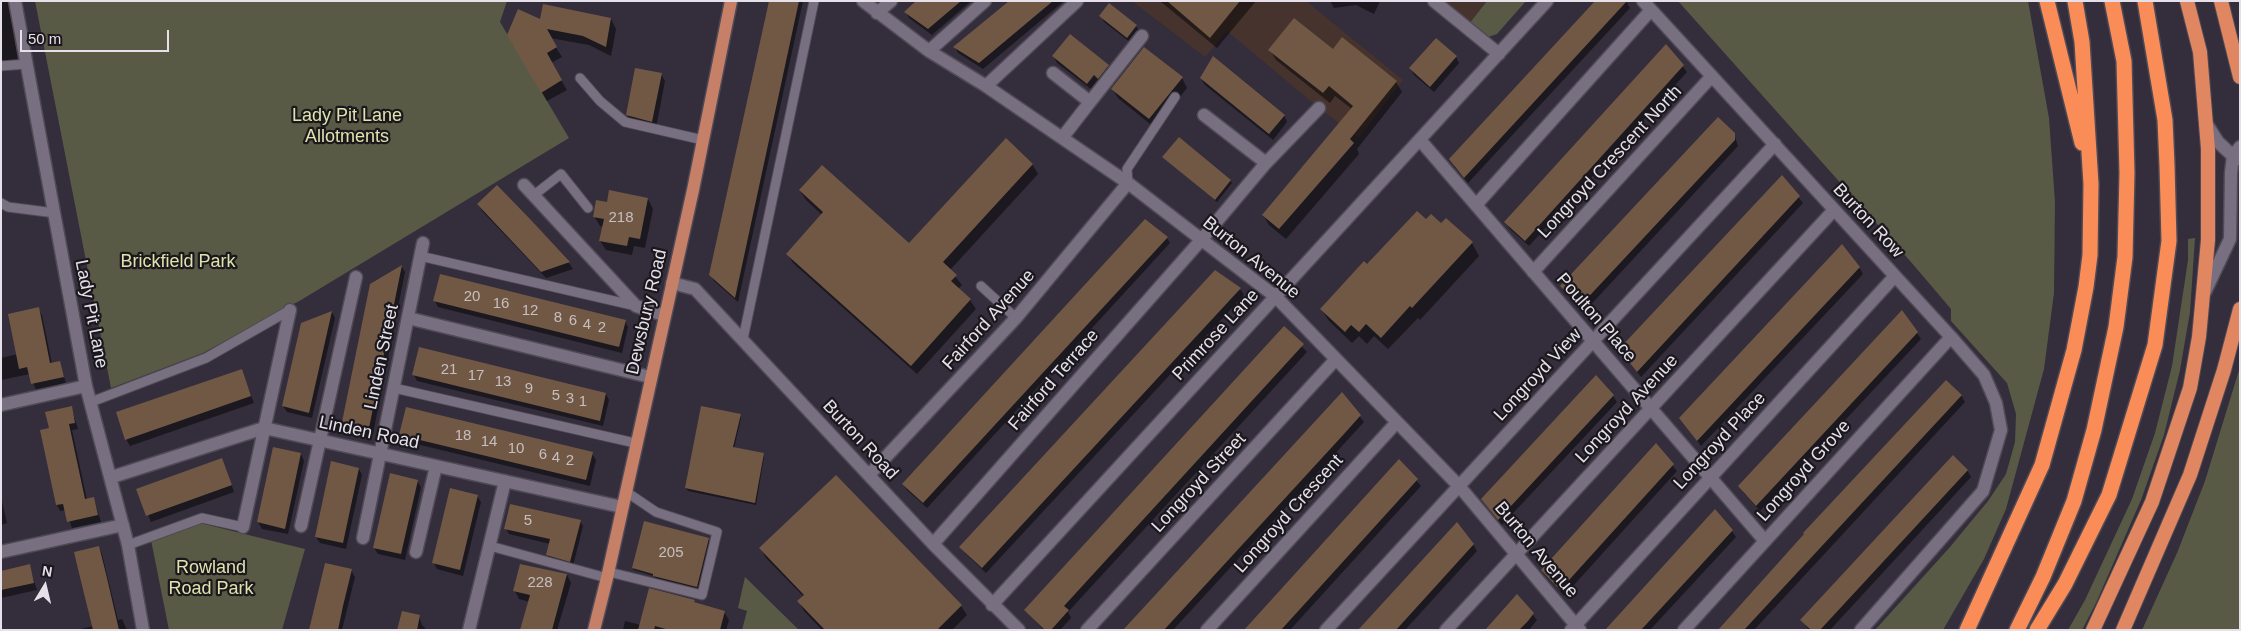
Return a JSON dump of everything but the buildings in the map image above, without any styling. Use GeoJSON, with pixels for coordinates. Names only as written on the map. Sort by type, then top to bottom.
{"type":"FeatureCollection","features":[{"type":"Feature","properties":{"kind":"highway"},"geometry":{"type":"LineString","coordinates":[[2047,1],[2091,184]]}},
{"type":"Feature","properties":{"kind":"highway"},"geometry":{"type":"LineString","coordinates":[[1968,630],[2042,465],[2074,350],[2086,287],[2090,255],[2091,184],[2082,42],[2075,1]]}},
{"type":"Feature","properties":{"kind":"highway"},"geometry":{"type":"LineString","coordinates":[[2017,630],[2043,577],[2074,501],[2094,430],[2116,327],[2125,257],[2127,173],[2124,61],[2112,1]]}},
{"type":"Feature","properties":{"kind":"highway"},"geometry":{"type":"LineString","coordinates":[[2037,630],[2065,584],[2109,496],[2155,345],[2169,241],[2165,120],[2145,1]]}},
{"type":"Feature","properties":{"kind":"highway"},"geometry":{"type":"LineString","coordinates":[[2094,630],[2152,502],[2190,388],[2205,292],[2209,205],[2206,123],[2200,52],[2187,1]]}},
{"type":"Feature","properties":{"kind":"highway"},"geometry":{"type":"LineString","coordinates":[[2222,1],[2240,77]]}},
{"type":"Feature","properties":{"kind":"highway"},"geometry":{"type":"LineString","coordinates":[[2123,630],[2190,475],[2224,370],[2240,309]]}},
{"type":"Feature","properties":{"kind":"main road","name":"Dewsbury Road"},"geometry":{"type":"LineString","coordinates":[[594,630],[608,575],[635,444],[672,283],[731,1]]}},
{"type":"Feature","properties":{"kind":"street","name":"Lady Pit Lane"},"geometry":{"type":"LineString","coordinates":[[15,1],[86,386],[112,477],[128,545],[143,630]]}},
{"type":"Feature","properties":{"kind":"street","name":"Burton Avenue"},"geometry":{"type":"LineString","coordinates":[[863,1],[929,51],[986,86],[1128,183],[1276,297],[1459,486],[1575,628]]}},
{"type":"Feature","properties":{"kind":"street"},"geometry":{"type":"LineString","coordinates":[[877,13],[891,1]]}},
{"type":"Feature","properties":{"kind":"street"},"geometry":{"type":"LineString","coordinates":[[929,51],[985,1]]}},
{"type":"Feature","properties":{"kind":"street"},"geometry":{"type":"LineString","coordinates":[[986,86],[1077,1]]}},
{"type":"Feature","properties":{"kind":"street"},"geometry":{"type":"LineString","coordinates":[[1434,1],[1499,54]]}},
{"type":"Feature","properties":{"kind":"street","name":"Primrose Lane"},"geometry":{"type":"LineString","coordinates":[[992,605],[1547,1]]}},
{"type":"Feature","properties":{"kind":"street"},"geometry":{"type":"LineString","coordinates":[[1476,205],[1647,6]]}},
{"type":"Feature","properties":{"kind":"street","name":"Burton Row"},"geometry":{"type":"LineString","coordinates":[[1647,6],[1951,337],[1984,375],[1996,403],[2001,430],[1983,491],[1861,630]]}},
{"type":"Feature","properties":{"kind":"street"},"geometry":{"type":"LineString","coordinates":[[1062,138],[1142,36]]}},
{"type":"Feature","properties":{"kind":"street"},"geometry":{"type":"LineString","coordinates":[[1053,73],[1090,102]]}},
{"type":"Feature","properties":{"kind":"street","name":"Longroyd Crescent North"},"geometry":{"type":"LineString","coordinates":[[1533,272],[1712,76]]}},
{"type":"Feature","properties":{"kind":"street","name":"Fairford Terrace"},"geometry":{"type":"LineString","coordinates":[[933,544],[1202,239],[1266,163],[1319,108]]}},
{"type":"Feature","properties":{"kind":"street"},"geometry":{"type":"LineString","coordinates":[[1204,115],[1266,163]]}},
{"type":"Feature","properties":{"kind":"street"},"geometry":{"type":"LineString","coordinates":[[2205,292],[2230,239],[2230,185],[2238,154],[2218,142],[2206,123]]}},
{"type":"Feature","properties":{"kind":"street","name":"Poulton Place"},"geometry":{"type":"LineString","coordinates":[[1420,140],[1765,541]]}},
{"type":"Feature","properties":{"kind":"street","name":"Longroyd View"},"geometry":{"type":"LineString","coordinates":[[1326,630],[1775,144]]}},
{"type":"Feature","properties":{"kind":"street","name":"Fairford Avenue"},"geometry":{"type":"LineString","coordinates":[[869,476],[1016,318],[1128,183]]}},
{"type":"Feature","properties":{"kind":"street"},"geometry":{"type":"LineString","coordinates":[[524,184],[636,306],[664,315]]}},
{"type":"Feature","properties":{"kind":"street","name":"Longroyd Avenue"},"geometry":{"type":"LineString","coordinates":[[1446,630],[1833,210]]}},
{"type":"Feature","properties":{"kind":"street","name":"Linden Street"},"geometry":{"type":"LineString","coordinates":[[363,538],[423,243]]}},
{"type":"Feature","properties":{"kind":"street","name":"Longroyd Place"},"geometry":{"type":"LineString","coordinates":[[1575,628],[1895,276]]}},
{"type":"Feature","properties":{"kind":"street"},"geometry":{"type":"LineString","coordinates":[[300,526],[356,277]]}},
{"type":"Feature","properties":{"kind":"street","name":"Burton Road"},"geometry":{"type":"LineString","coordinates":[[672,283],[695,289],[933,544],[1019,630]]}},
{"type":"Feature","properties":{"kind":"street"},"geometry":{"type":"LineString","coordinates":[[243,527],[290,310]]}},
{"type":"Feature","properties":{"kind":"street"},"geometry":{"type":"LineString","coordinates":[[408,318],[650,377]]}},
{"type":"Feature","properties":{"kind":"street","name":"Longroyd Grove"},"geometry":{"type":"LineString","coordinates":[[1684,630],[1951,337]]}},
{"type":"Feature","properties":{"kind":"street","name":"Longroyd Street"},"geometry":{"type":"LineString","coordinates":[[1087,630],[1336,359]]}},
{"type":"Feature","properties":{"kind":"street"},"geometry":{"type":"LineString","coordinates":[[1,405],[86,386]]}},
{"type":"Feature","properties":{"kind":"street","name":"Longroyd Crescent"},"geometry":{"type":"LineString","coordinates":[[1207,630],[1397,422]]}},
{"type":"Feature","properties":{"kind":"street","name":"Linden Road"},"geometry":{"type":"LineString","coordinates":[[112,477],[264,428],[622,507]]}},
{"type":"Feature","properties":{"kind":"street"},"geometry":{"type":"LineString","coordinates":[[416,552],[436,466]]}},
{"type":"Feature","properties":{"kind":"street"},"geometry":{"type":"LineString","coordinates":[[469,630],[505,481]]}},
{"type":"Feature","properties":{"kind":"street"},"geometry":{"type":"LineString","coordinates":[[1,552],[123,525]]}},
{"type":"Feature","properties":{"kind":"lane"},"geometry":{"type":"LineString","coordinates":[[743,339],[814,1]]}},
{"type":"Feature","properties":{"kind":"lane"},"geometry":{"type":"LineString","coordinates":[[1,66],[27,64]]}},
{"type":"Feature","properties":{"kind":"lane"},"geometry":{"type":"LineString","coordinates":[[580,78],[600,101],[625,122],[703,140]]}},
{"type":"Feature","properties":{"kind":"lane"},"geometry":{"type":"LineString","coordinates":[[1128,183],[1127,169],[1175,97]]}},
{"type":"Feature","properties":{"kind":"lane"},"geometry":{"type":"LineString","coordinates":[[534,195],[561,174],[588,208]]}},
{"type":"Feature","properties":{"kind":"lane"},"geometry":{"type":"LineString","coordinates":[[1,204],[8,207],[55,213]]}},
{"type":"Feature","properties":{"kind":"lane"},"geometry":{"type":"LineString","coordinates":[[420,256],[636,306]]}},
{"type":"Feature","properties":{"kind":"lane"},"geometry":{"type":"LineString","coordinates":[[981,286],[1016,318]]}},
{"type":"Feature","properties":{"kind":"lane"},"geometry":{"type":"LineString","coordinates":[[91,402],[206,358],[290,310]]}},
{"type":"Feature","properties":{"kind":"lane"},"geometry":{"type":"LineString","coordinates":[[394,388],[635,444]]}},
{"type":"Feature","properties":{"kind":"lane"},"geometry":{"type":"LineString","coordinates":[[490,546],[608,575],[702,595],[717,532],[656,512],[625,491]]}},
{"type":"Feature","properties":{"kind":"lane"},"geometry":{"type":"LineString","coordinates":[[128,545],[202,518],[243,527]]}},
{"type":"Feature","properties":{"kind":"shaded area"},"geometry":{"type":"Polygon","coordinates":[[[1132,1],[1306,1],[1403,80],[1359,138],[1319,108],[1227,31],[1205,57],[1132,1]]]}},
{"type":"Feature","properties":{"kind":"shaded area"},"geometry":{"type":"Polygon","coordinates":[[[1440,1],[1487,1],[1469,24],[1440,1]]]}},
{"type":"Feature","properties":{"kind":"green space"},"geometry":{"type":"Polygon","coordinates":[[[35,1],[507,1],[500,22],[569,138],[301,300],[203,353],[111,388],[35,1]]]}},
{"type":"Feature","properties":{"kind":"green space"},"geometry":{"type":"Polygon","coordinates":[[[1487,1],[1526,1],[1497,34],[1488,37],[1469,24],[1487,1]]]}},
{"type":"Feature","properties":{"kind":"green space"},"geometry":{"type":"Polygon","coordinates":[[[1678,1],[2028,1],[2049,118],[2055,202],[2054,293],[2044,369],[2006,509],[1984,559],[1943,630],[1875,630],[1950,547],[1988,501],[2006,474],[2015,442],[2016,414],[2007,383],[1951,321],[1951,309],[1911,262],[1678,1]]]}},
{"type":"Feature","properties":{"kind":"green space"},"geometry":{"type":"Polygon","coordinates":[[[2195,238],[2190,312],[2180,370],[2164,435],[2141,500],[2096,603],[2082,630],[2068,630],[2085,600],[2132,499],[2155,433],[2172,366],[2188,260],[2188,239],[2195,238]]]}},
{"type":"Feature","properties":{"kind":"green space"},"geometry":{"type":"Polygon","coordinates":[[[2240,367],[2240,630],[2142,630],[2177,553],[2205,481],[2240,367]]]}},
{"type":"Feature","properties":{"kind":"green space","name":"Rowland Road Park"},"geometry":{"type":"Polygon","coordinates":[[[200,523],[305,549],[282,630],[169,630],[151,540],[200,523]]]}},
{"type":"Feature","properties":{"kind":"green space"},"geometry":{"type":"Polygon","coordinates":[[[745,577],[799,630],[742,630],[747,611],[738,608],[745,577]]]}},
{"type":"Feature","properties":{"kind":"park label","name":"Lady Pit Lane Allotments"},"geometry":{"type":"Point","coordinates":[347,126]}},
{"type":"Feature","properties":{"kind":"park label","name":"Brickfield Park"},"geometry":{"type":"Point","coordinates":[178,262]}}]}
